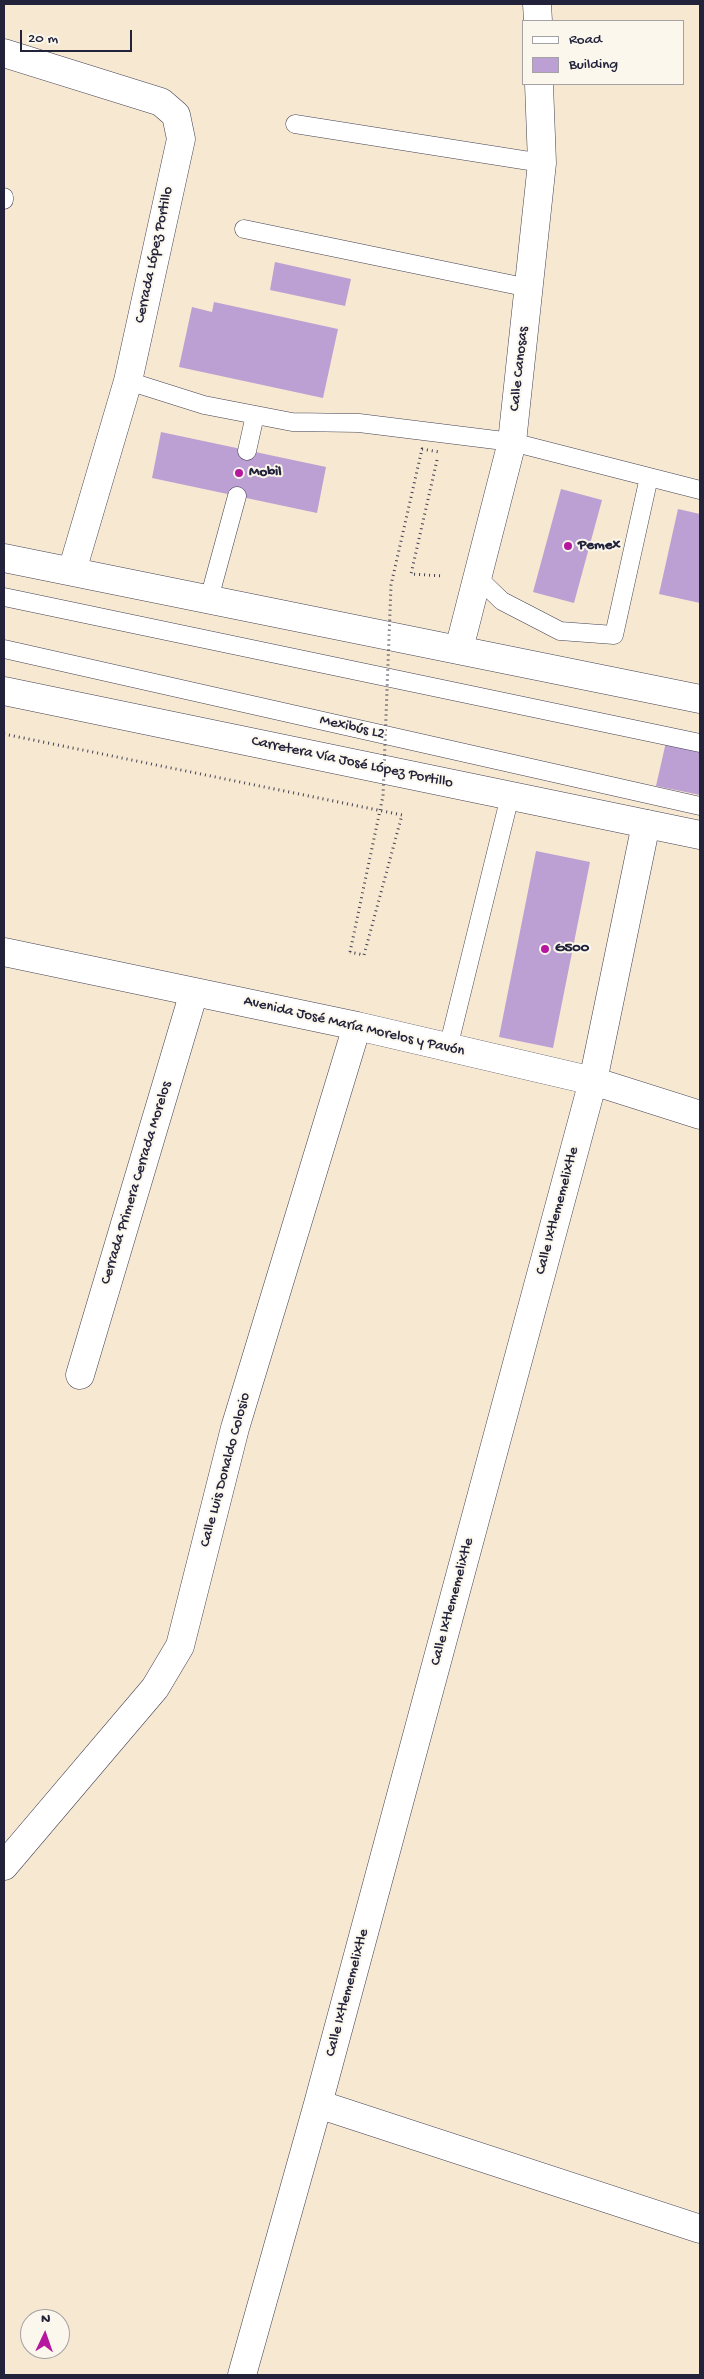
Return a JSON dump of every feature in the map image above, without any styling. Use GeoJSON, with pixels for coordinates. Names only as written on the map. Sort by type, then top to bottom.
{"type":"FeatureCollection","features":[{"type":"Feature","properties":{"kind":"street"},"geometry":{"type":"LineString","coordinates":[[537,4],[538,20]]}},
{"type":"Feature","properties":{"kind":"street","name":"Cerrada López Portillo"},"geometry":{"type":"LineString","coordinates":[[4,53],[161,102],[176,115],[181,139],[128,381],[72,571]]}},
{"type":"Feature","properties":{"kind":"street","name":"Calle Canosas"},"geometry":{"type":"LineString","coordinates":[[459,648],[512,442],[542,163],[540,85]]}},
{"type":"Feature","properties":{"kind":"street"},"geometry":{"type":"LineString","coordinates":[[4,558],[459,648],[700,699]]}},
{"type":"Feature","properties":{"kind":"street","name":"Carretera Vía José López Portillo"},"geometry":{"type":"LineString","coordinates":[[4,691],[700,836]]}},
{"type":"Feature","properties":{"kind":"street","name":"Calle Ixtlememelixtle"},"geometry":{"type":"LineString","coordinates":[[242,2375],[318,2104],[593,1081],[646,824]]}},
{"type":"Feature","properties":{"kind":"street","name":"Avenida José María Morelos y Pavón"},"geometry":{"type":"LineString","coordinates":[[4,952],[358,1026],[593,1081],[700,1115]]}},
{"type":"Feature","properties":{"kind":"street","name":"Cerrada Primera Cerrada Morelos"},"geometry":{"type":"LineString","coordinates":[[80,1375],[194,992]]}},
{"type":"Feature","properties":{"kind":"street","name":"Calle Luis Donaldo Colosio"},"geometry":{"type":"LineString","coordinates":[[4,1866],[155,1688],[180,1646],[235,1428],[358,1026]]}},
{"type":"Feature","properties":{"kind":"street"},"geometry":{"type":"LineString","coordinates":[[318,2104],[700,2229]]}},
{"type":"Feature","properties":{"kind":"lane"},"geometry":{"type":"LineString","coordinates":[[296,124],[542,163]]}},
{"type":"Feature","properties":{"kind":"lane"},"geometry":{"type":"LineString","coordinates":[[244,229],[528,288]]}},
{"type":"Feature","properties":{"kind":"lane"},"geometry":{"type":"LineString","coordinates":[[128,381],[204,405],[292,422],[359,423],[415,428],[512,442],[700,490]]}},
{"type":"Feature","properties":{"kind":"lane"},"geometry":{"type":"LineString","coordinates":[[247,451],[255,416]]}},
{"type":"Feature","properties":{"kind":"lane"},"geometry":{"type":"LineString","coordinates":[[477,578],[502,601],[560,631],[614,635],[649,478]]}},
{"type":"Feature","properties":{"kind":"lane"},"geometry":{"type":"LineString","coordinates":[[209,599],[237,496]]}},
{"type":"Feature","properties":{"kind":"lane"},"geometry":{"type":"LineString","coordinates":[[4,597],[700,743]]}},
{"type":"Feature","properties":{"kind":"lane","name":"Mexibús L2"},"geometry":{"type":"LineString","coordinates":[[4,649],[700,806]]}},
{"type":"Feature","properties":{"kind":"lane"},"geometry":{"type":"LineString","coordinates":[[448,1048],[510,796]]}},
{"type":"Feature","properties":{"kind":"path"},"geometry":{"type":"LineString","coordinates":[[4,734],[402,815],[364,955],[350,952],[383,796],[391,586],[422,449],[439,452],[411,574],[477,578]]}},
{"type":"Feature","properties":{"kind":"building"},"geometry":{"type":"Polygon","coordinates":[[[275,262],[351,279],[345,306],[270,290],[275,262]]]}},
{"type":"Feature","properties":{"kind":"building"},"geometry":{"type":"Polygon","coordinates":[[[214,302],[338,329],[323,398],[179,367],[192,307],[212,312],[214,302]]]}},
{"type":"Feature","properties":{"kind":"building","name":"Mobil"},"geometry":{"type":"Polygon","coordinates":[[[161,432],[326,467],[317,513],[152,478],[161,432]]]}},
{"type":"Feature","properties":{"kind":"building","name":"Pemex"},"geometry":{"type":"Polygon","coordinates":[[[561,489],[602,500],[574,603],[533,592],[561,489]]]}},
{"type":"Feature","properties":{"kind":"building"},"geometry":{"type":"Polygon","coordinates":[[[678,509],[700,514],[700,603],[659,594],[678,509]]]}},
{"type":"Feature","properties":{"kind":"building"},"geometry":{"type":"Polygon","coordinates":[[[666,742],[700,749],[700,795],[656,786],[666,742]]]}},
{"type":"Feature","properties":{"kind":"building","name":"G500"},"geometry":{"type":"Polygon","coordinates":[[[536,851],[590,862],[553,1048],[499,1037],[536,851]]]}},
{"type":"Feature","properties":{"kind":"place","name":"Mobil"},"geometry":{"type":"Point","coordinates":[239,473]}},
{"type":"Feature","properties":{"kind":"place","name":"Pemex"},"geometry":{"type":"Point","coordinates":[568,546]}},
{"type":"Feature","properties":{"kind":"place","name":"G500"},"geometry":{"type":"Point","coordinates":[545,949]}}]}
